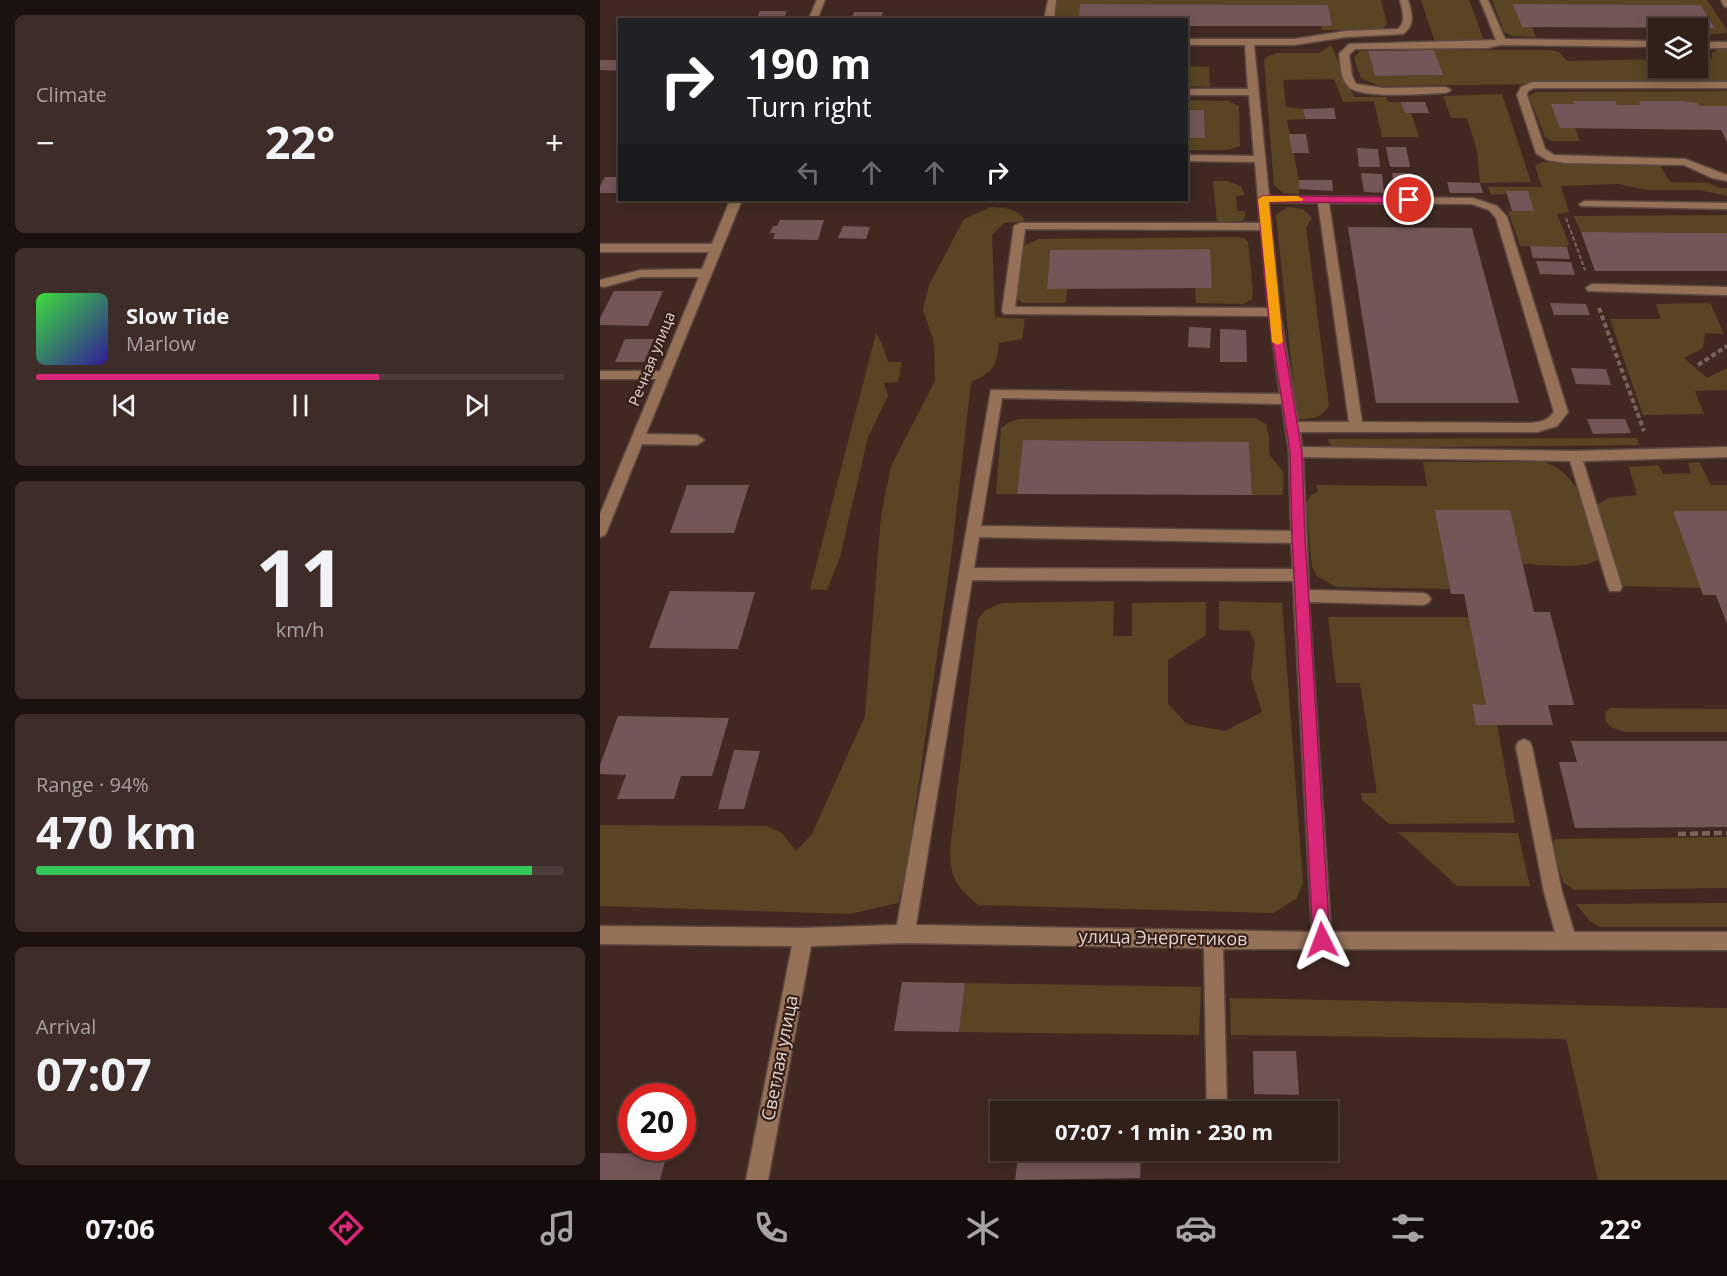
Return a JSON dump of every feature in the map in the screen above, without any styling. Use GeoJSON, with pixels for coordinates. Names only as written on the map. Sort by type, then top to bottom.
{"type":"FeatureCollection","features":[{"type":"Feature","properties":{"kind":"street"},"geometry":{"type":"LineString","coordinates":[[813,18],[821,0]]}},
{"type":"Feature","properties":{"kind":"street"},"geometry":{"type":"LineString","coordinates":[[1049,18],[1052,0]]}},
{"type":"Feature","properties":{"kind":"street"},"geometry":{"type":"LineString","coordinates":[[1188,42],[1308,42],[1346,34],[1400,32],[1407,28],[1409,23],[1404,0]]}},
{"type":"Feature","properties":{"kind":"street"},"geometry":{"type":"LineString","coordinates":[[1484,0],[1501,42]]}},
{"type":"Feature","properties":{"kind":"street"},"geometry":{"type":"LineString","coordinates":[[1249,42],[1274,312],[1296,452],[1298,537],[1304,596],[1322,940]]}},
{"type":"Feature","properties":{"kind":"street"},"geometry":{"type":"LineString","coordinates":[[1446,90],[1372,90],[1353,86],[1350,82],[1344,54],[1352,46],[1362,45],[1487,45],[1501,42],[1648,44]]}},
{"type":"Feature","properties":{"kind":"street"},"geometry":{"type":"LineString","coordinates":[[1708,45],[1727,45]]}},
{"type":"Feature","properties":{"kind":"street"},"geometry":{"type":"LineString","coordinates":[[1727,85],[1532,85],[1524,89],[1522,95],[1540,151],[1551,158],[1685,162],[1698,166],[1711,174],[1727,177]]}},
{"type":"Feature","properties":{"kind":"street"},"geometry":{"type":"LineString","coordinates":[[1188,92],[1254,92]]}},
{"type":"Feature","properties":{"kind":"street"},"geometry":{"type":"LineString","coordinates":[[1188,158],[1260,159]]}},
{"type":"Feature","properties":{"kind":"street"},"geometry":{"type":"LineString","coordinates":[[1263,199],[1473,201],[1493,208],[1501,217],[1561,412],[1558,419],[1547,426],[1532,428],[1291,427]]}},
{"type":"Feature","properties":{"kind":"street"},"geometry":{"type":"LineString","coordinates":[[1323,200],[1356,427]]}},
{"type":"Feature","properties":{"kind":"street","name":"Речная улица"},"geometry":{"type":"LineString","coordinates":[[600,531],[736,201]]}},
{"type":"Feature","properties":{"kind":"street"},"geometry":{"type":"LineString","coordinates":[[1585,204],[1727,206]]}},
{"type":"Feature","properties":{"kind":"street"},"geometry":{"type":"LineString","coordinates":[[1266,227],[1020,226],[1008,311],[1274,312]]}},
{"type":"Feature","properties":{"kind":"street"},"geometry":{"type":"LineString","coordinates":[[600,248],[715,248]]}},
{"type":"Feature","properties":{"kind":"street"},"geometry":{"type":"LineString","coordinates":[[604,283],[619,275],[705,273]]}},
{"type":"Feature","properties":{"kind":"street"},"geometry":{"type":"LineString","coordinates":[[1592,288],[1727,291]]}},
{"type":"Feature","properties":{"kind":"street"},"geometry":{"type":"LineString","coordinates":[[600,375],[663,375]]}},
{"type":"Feature","properties":{"kind":"street"},"geometry":{"type":"LineString","coordinates":[[905,934],[996,393],[1286,399]]}},
{"type":"Feature","properties":{"kind":"street"},"geometry":{"type":"LineString","coordinates":[[638,439],[697,441]]}},
{"type":"Feature","properties":{"kind":"street"},"geometry":{"type":"LineString","coordinates":[[1296,452],[1575,456],[1727,452]]}},
{"type":"Feature","properties":{"kind":"street"},"geometry":{"type":"LineString","coordinates":[[1575,456],[1615,586]]}},
{"type":"Feature","properties":{"kind":"street"},"geometry":{"type":"LineString","coordinates":[[972,531],[1298,537]]}},
{"type":"Feature","properties":{"kind":"street"},"geometry":{"type":"LineString","coordinates":[[967,574],[1302,575]]}},
{"type":"Feature","properties":{"kind":"street"},"geometry":{"type":"LineString","coordinates":[[1304,596],[1423,599]]}},
{"type":"Feature","properties":{"kind":"street"},"geometry":{"type":"LineString","coordinates":[[1524,747],[1553,892],[1567,940]]}},
{"type":"Feature","properties":{"kind":"street","name":"улица Энергетиков"},"geometry":{"type":"LineString","coordinates":[[600,935],[803,937],[905,934],[1322,940],[1727,941]]}},
{"type":"Feature","properties":{"kind":"street","name":"Светлая улица"},"geometry":{"type":"LineString","coordinates":[[757,1180],[803,937]]}},
{"type":"Feature","properties":{"kind":"street"},"geometry":{"type":"LineString","coordinates":[[1213,939],[1217,1101]]}},
{"type":"Feature","properties":{"kind":"path"},"geometry":{"type":"LineString","coordinates":[[1565,216],[1653,454]]}},
{"type":"Feature","properties":{"kind":"path"},"geometry":{"type":"LineString","coordinates":[[1698,365],[1727,346]]}},
{"type":"Feature","properties":{"kind":"path"},"geometry":{"type":"LineString","coordinates":[[1678,834],[1727,833]]}},
{"type":"Feature","properties":{"kind":"shaded area"},"geometry":{"type":"Polygon","coordinates":[[[1054,0],[1381,0],[1387,24],[1382,29],[1373,30],[1322,30],[1321,26],[1332,26],[1327,5],[1080,4],[1078,18],[1052,18],[1054,0]]]}},
{"type":"Feature","properties":{"kind":"shaded area"},"geometry":{"type":"Polygon","coordinates":[[[1421,0],[1469,0],[1484,41],[1435,42],[1421,0]]]}},
{"type":"Feature","properties":{"kind":"shaded area"},"geometry":{"type":"Polygon","coordinates":[[[1492,0],[1707,0],[1727,30],[1726,33],[1708,35],[1708,28],[1715,27],[1701,5],[1514,4],[1522,26],[1532,27],[1536,37],[1512,36],[1504,32],[1492,0]]]}},
{"type":"Feature","properties":{"kind":"shaded area"},"geometry":{"type":"Polygon","coordinates":[[[1331,45],[1354,97],[1386,97],[1388,102],[1401,102],[1405,113],[1411,113],[1419,137],[1382,137],[1374,101],[1343,102],[1334,79],[1283,80],[1286,107],[1303,109],[1305,119],[1287,120],[1299,180],[1299,194],[1283,193],[1274,185],[1264,61],[1266,57],[1277,53],[1319,53],[1331,45]]]}},
{"type":"Feature","properties":{"kind":"shaded area"},"geometry":{"type":"Polygon","coordinates":[[[1719,49],[1727,49],[1727,82],[1379,86],[1361,78],[1354,58],[1360,51],[1368,51],[1375,76],[1442,75],[1434,50],[1550,50],[1559,52],[1567,61],[1648,59],[1648,78],[1708,78],[1708,59],[1712,59],[1712,53],[1719,49]]]}},
{"type":"Feature","properties":{"kind":"shaded area"},"geometry":{"type":"Polygon","coordinates":[[[1188,66],[1209,67],[1210,87],[1188,86],[1188,66]]]}},
{"type":"Feature","properties":{"kind":"shaded area"},"geometry":{"type":"Polygon","coordinates":[[[1727,91],[1727,106],[1699,106],[1682,101],[1639,101],[1640,105],[1617,105],[1616,101],[1573,101],[1574,104],[1552,104],[1560,128],[1575,128],[1580,141],[1552,141],[1545,137],[1529,96],[1536,92],[1727,91]]]}},
{"type":"Feature","properties":{"kind":"shaded area"},"geometry":{"type":"Polygon","coordinates":[[[1502,94],[1531,182],[1480,183],[1477,150],[1467,118],[1451,118],[1443,96],[1502,94]]]}},
{"type":"Feature","properties":{"kind":"shaded area"},"geometry":{"type":"Polygon","coordinates":[[[1188,100],[1228,101],[1239,106],[1240,146],[1228,150],[1190,150],[1189,138],[1205,138],[1204,110],[1188,110],[1188,100]]]}},
{"type":"Feature","properties":{"kind":"shaded area"},"geometry":{"type":"Polygon","coordinates":[[[1542,162],[1659,164],[1670,182],[1709,183],[1720,188],[1727,188],[1727,196],[1700,190],[1647,190],[1618,184],[1561,186],[1569,212],[1557,214],[1569,244],[1567,247],[1520,246],[1508,211],[1534,211],[1528,191],[1506,191],[1507,194],[1491,195],[1488,187],[1542,187],[1535,166],[1542,162]]]}},
{"type":"Feature","properties":{"kind":"shaded area"},"geometry":{"type":"Polygon","coordinates":[[[1213,181],[1227,181],[1241,186],[1245,195],[1236,196],[1237,211],[1245,211],[1245,218],[1242,221],[1217,222],[1213,181]]]}},
{"type":"Feature","properties":{"kind":"shaded area"},"geometry":{"type":"Polygon","coordinates":[[[991,207],[1015,211],[1025,221],[1004,223],[992,235],[995,317],[1025,319],[1022,339],[999,343],[992,368],[985,375],[971,382],[952,550],[906,873],[898,903],[850,914],[600,906],[600,825],[767,826],[782,833],[796,851],[812,834],[865,716],[881,516],[891,466],[935,381],[934,342],[923,310],[929,285],[964,219],[991,207]]]}},
{"type":"Feature","properties":{"kind":"shaded area"},"geometry":{"type":"Polygon","coordinates":[[[1287,207],[1303,209],[1312,218],[1306,227],[1329,406],[1319,416],[1307,419],[1297,419],[1276,215],[1287,207]]]}},
{"type":"Feature","properties":{"kind":"shaded area"},"geometry":{"type":"Polygon","coordinates":[[[1727,215],[1727,233],[1581,232],[1574,216],[1727,215]]]}},
{"type":"Feature","properties":{"kind":"shaded area"},"geometry":{"type":"Polygon","coordinates":[[[1244,238],[1248,242],[1253,293],[1252,299],[1244,304],[1196,303],[1195,288],[1212,288],[1209,249],[1050,250],[1047,289],[1067,289],[1066,303],[1023,303],[1017,299],[1015,294],[1023,246],[1039,239],[1244,238]]]}},
{"type":"Feature","properties":{"kind":"shaded area"},"geometry":{"type":"Polygon","coordinates":[[[1710,303],[1724,334],[1705,333],[1703,348],[1684,358],[1707,378],[1727,368],[1727,390],[1695,391],[1704,414],[1643,415],[1610,319],[1661,319],[1656,304],[1710,303]]]}},
{"type":"Feature","properties":{"kind":"shaded area"},"geometry":{"type":"Polygon","coordinates":[[[876,333],[888,362],[902,362],[898,382],[884,383],[888,396],[868,437],[840,557],[827,590],[810,589],[876,333]]]}},
{"type":"Feature","properties":{"kind":"shaded area"},"geometry":{"type":"Polygon","coordinates":[[[1255,418],[1266,424],[1269,454],[1283,472],[1283,495],[1252,495],[1249,442],[1023,440],[1017,494],[996,494],[1001,428],[1019,419],[1255,418]]]}},
{"type":"Feature","properties":{"kind":"shaded area"},"geometry":{"type":"Polygon","coordinates":[[[1637,438],[1639,445],[1335,448],[1330,445],[1328,439],[1637,438]]]}},
{"type":"Feature","properties":{"kind":"shaded area"},"geometry":{"type":"Polygon","coordinates":[[[1423,462],[1544,462],[1558,469],[1577,489],[1583,501],[1600,558],[1594,562],[1575,566],[1523,564],[1509,510],[1436,510],[1450,589],[1336,587],[1317,576],[1312,567],[1306,503],[1311,495],[1318,492],[1316,485],[1427,486],[1423,462]]]}},
{"type":"Feature","properties":{"kind":"shaded area"},"geometry":{"type":"Polygon","coordinates":[[[1699,462],[1711,485],[1727,485],[1727,511],[1673,511],[1701,588],[1620,586],[1597,511],[1598,504],[1608,498],[1637,495],[1629,467],[1658,465],[1663,474],[1691,473],[1688,463],[1699,462]]]}},
{"type":"Feature","properties":{"kind":"shaded area"},"geometry":{"type":"Polygon","coordinates":[[[1114,601],[1113,636],[1132,636],[1132,603],[1206,602],[1206,635],[1168,660],[1168,704],[1187,724],[1225,731],[1262,712],[1251,677],[1255,642],[1249,631],[1219,630],[1219,601],[1282,603],[1303,883],[1296,899],[1273,913],[978,905],[959,887],[951,867],[950,849],[978,619],[986,610],[1002,603],[1114,601]]]}},
{"type":"Feature","properties":{"kind":"shaded area"},"geometry":{"type":"Polygon","coordinates":[[[1328,617],[1469,617],[1486,705],[1472,705],[1476,725],[1497,725],[1515,823],[1389,824],[1362,800],[1361,793],[1377,793],[1360,683],[1336,683],[1328,617]]]}},
{"type":"Feature","properties":{"kind":"shaded area"},"geometry":{"type":"Polygon","coordinates":[[[1610,708],[1727,709],[1727,732],[1626,732],[1613,728],[1606,722],[1605,713],[1610,708]]]}},
{"type":"Feature","properties":{"kind":"shaded area"},"geometry":{"type":"Polygon","coordinates":[[[1398,832],[1518,833],[1530,886],[1457,886],[1398,832]]]}},
{"type":"Feature","properties":{"kind":"shaded area"},"geometry":{"type":"Polygon","coordinates":[[[1727,837],[1727,888],[1574,890],[1563,882],[1552,846],[1555,839],[1727,837]]]}},
{"type":"Feature","properties":{"kind":"shaded area"},"geometry":{"type":"Polygon","coordinates":[[[1727,903],[1727,927],[1600,927],[1590,921],[1576,904],[1727,903]]]}},
{"type":"Feature","properties":{"kind":"shaded area"},"geometry":{"type":"Polygon","coordinates":[[[965,983],[1201,987],[1199,1035],[959,1032],[965,983]]]}},
{"type":"Feature","properties":{"kind":"shaded area"},"geometry":{"type":"Polygon","coordinates":[[[1230,998],[1727,1008],[1727,1180],[1598,1180],[1566,1039],[1231,1035],[1230,998]]]}},
{"type":"Feature","properties":{"kind":"building"},"geometry":{"type":"Polygon","coordinates":[[[1080,4],[1328,5],[1332,26],[1188,26],[1188,18],[1078,18],[1080,4]]]}},
{"type":"Feature","properties":{"kind":"building"},"geometry":{"type":"Polygon","coordinates":[[[1513,4],[1701,5],[1715,28],[1708,28],[1708,18],[1648,18],[1648,28],[1522,27],[1513,4]]]}},
{"type":"Feature","properties":{"kind":"building"},"geometry":{"type":"Polygon","coordinates":[[[760,11],[787,11],[784,18],[757,18],[760,11]]]}},
{"type":"Feature","properties":{"kind":"building"},"geometry":{"type":"Polygon","coordinates":[[[854,12],[883,12],[881,18],[852,18],[854,12]]]}},
{"type":"Feature","properties":{"kind":"building"},"geometry":{"type":"Polygon","coordinates":[[[1434,50],[1443,75],[1375,76],[1368,51],[1434,50]]]}},
{"type":"Feature","properties":{"kind":"building"},"geometry":{"type":"Polygon","coordinates":[[[600,60],[618,60],[618,71],[600,70],[600,60]]]}},
{"type":"Feature","properties":{"kind":"building"},"geometry":{"type":"Polygon","coordinates":[[[1573,101],[1616,101],[1617,105],[1640,105],[1639,101],[1683,101],[1697,103],[1699,106],[1727,106],[1727,142],[1721,130],[1560,128],[1551,104],[1574,104],[1573,101]]]}},
{"type":"Feature","properties":{"kind":"building"},"geometry":{"type":"Polygon","coordinates":[[[1401,102],[1425,102],[1429,113],[1405,113],[1401,102]]]}},
{"type":"Feature","properties":{"kind":"building"},"geometry":{"type":"Polygon","coordinates":[[[1334,108],[1336,119],[1305,119],[1303,109],[1334,108]]]}},
{"type":"Feature","properties":{"kind":"building"},"geometry":{"type":"Polygon","coordinates":[[[1188,110],[1204,110],[1205,138],[1188,138],[1188,110]]]}},
{"type":"Feature","properties":{"kind":"building"},"geometry":{"type":"Polygon","coordinates":[[[1289,134],[1306,134],[1309,153],[1292,153],[1289,134]]]}},
{"type":"Feature","properties":{"kind":"building"},"geometry":{"type":"Polygon","coordinates":[[[1386,147],[1406,147],[1410,167],[1390,167],[1386,147]]]}},
{"type":"Feature","properties":{"kind":"building"},"geometry":{"type":"Polygon","coordinates":[[[1357,148],[1378,149],[1380,167],[1359,167],[1357,148]]]}},
{"type":"Feature","properties":{"kind":"building"},"geometry":{"type":"Polygon","coordinates":[[[1361,173],[1382,174],[1384,193],[1364,192],[1361,173]]]}},
{"type":"Feature","properties":{"kind":"building"},"geometry":{"type":"Polygon","coordinates":[[[1392,173],[1412,173],[1416,194],[1395,194],[1392,173]]]}},
{"type":"Feature","properties":{"kind":"building"},"geometry":{"type":"Polygon","coordinates":[[[605,177],[618,177],[618,193],[600,193],[600,186],[605,177]]]}},
{"type":"Feature","properties":{"kind":"building"},"geometry":{"type":"Polygon","coordinates":[[[1299,180],[1332,180],[1333,191],[1299,189],[1299,180]]]}},
{"type":"Feature","properties":{"kind":"building"},"geometry":{"type":"Polygon","coordinates":[[[1447,182],[1480,183],[1483,193],[1450,193],[1447,182]]]}},
{"type":"Feature","properties":{"kind":"building"},"geometry":{"type":"Polygon","coordinates":[[[1506,191],[1528,191],[1534,211],[1512,211],[1506,191]]]}},
{"type":"Feature","properties":{"kind":"building"},"geometry":{"type":"Polygon","coordinates":[[[780,220],[824,220],[818,240],[773,239],[775,233],[770,233],[773,226],[777,226],[780,220]]]}},
{"type":"Feature","properties":{"kind":"building"},"geometry":{"type":"Polygon","coordinates":[[[843,226],[870,227],[866,239],[838,238],[843,226]]]}},
{"type":"Feature","properties":{"kind":"building"},"geometry":{"type":"Polygon","coordinates":[[[1348,227],[1472,228],[1519,403],[1376,403],[1348,227]]]}},
{"type":"Feature","properties":{"kind":"building"},"geometry":{"type":"Polygon","coordinates":[[[1581,232],[1727,233],[1727,271],[1595,271],[1581,232]]]}},
{"type":"Feature","properties":{"kind":"building"},"geometry":{"type":"Polygon","coordinates":[[[1530,246],[1567,247],[1570,259],[1533,258],[1530,246]]]}},
{"type":"Feature","properties":{"kind":"building"},"geometry":{"type":"Polygon","coordinates":[[[1210,249],[1212,288],[1047,289],[1050,250],[1210,249]]]}},
{"type":"Feature","properties":{"kind":"building"},"geometry":{"type":"Polygon","coordinates":[[[1536,261],[1571,262],[1575,275],[1540,274],[1536,261]]]}},
{"type":"Feature","properties":{"kind":"building"},"geometry":{"type":"Polygon","coordinates":[[[614,291],[663,291],[648,326],[600,325],[600,318],[614,291]]]}},
{"type":"Feature","properties":{"kind":"building"},"geometry":{"type":"Polygon","coordinates":[[[1550,303],[1586,304],[1590,315],[1554,315],[1550,303]]]}},
{"type":"Feature","properties":{"kind":"building"},"geometry":{"type":"Polygon","coordinates":[[[1189,327],[1211,328],[1210,348],[1188,347],[1189,327]]]}},
{"type":"Feature","properties":{"kind":"building"},"geometry":{"type":"Polygon","coordinates":[[[1220,329],[1246,330],[1247,362],[1220,362],[1220,329]]]}},
{"type":"Feature","properties":{"kind":"building"},"geometry":{"type":"Polygon","coordinates":[[[625,339],[654,339],[644,362],[615,362],[625,339]]]}},
{"type":"Feature","properties":{"kind":"building"},"geometry":{"type":"Polygon","coordinates":[[[1571,368],[1606,369],[1611,385],[1576,384],[1571,368]]]}},
{"type":"Feature","properties":{"kind":"building"},"geometry":{"type":"Polygon","coordinates":[[[1587,419],[1625,419],[1631,433],[1593,434],[1587,419]]]}},
{"type":"Feature","properties":{"kind":"building"},"geometry":{"type":"Polygon","coordinates":[[[1023,440],[1249,442],[1252,495],[1017,494],[1023,440]]]}},
{"type":"Feature","properties":{"kind":"building"},"geometry":{"type":"Polygon","coordinates":[[[687,485],[749,485],[734,533],[670,533],[687,485]]]}},
{"type":"Feature","properties":{"kind":"building"},"geometry":{"type":"Polygon","coordinates":[[[1435,510],[1510,510],[1534,612],[1550,612],[1574,705],[1548,705],[1553,725],[1476,725],[1472,704],[1486,705],[1464,594],[1451,594],[1435,510]]]}},
{"type":"Feature","properties":{"kind":"building"},"geometry":{"type":"Polygon","coordinates":[[[1673,511],[1727,511],[1727,624],[1716,595],[1703,595],[1673,511]]]}},
{"type":"Feature","properties":{"kind":"building"},"geometry":{"type":"Polygon","coordinates":[[[670,591],[755,592],[738,649],[649,648],[670,591]]]}},
{"type":"Feature","properties":{"kind":"building"},"geometry":{"type":"Polygon","coordinates":[[[618,716],[729,718],[712,776],[681,776],[674,799],[617,799],[626,775],[600,774],[600,765],[618,716]]]}},
{"type":"Feature","properties":{"kind":"building"},"geometry":{"type":"Polygon","coordinates":[[[1571,741],[1727,741],[1727,827],[1575,828],[1559,762],[1577,762],[1571,741]]]}},
{"type":"Feature","properties":{"kind":"building"},"geometry":{"type":"Polygon","coordinates":[[[734,750],[760,751],[744,809],[718,809],[734,750]]]}},
{"type":"Feature","properties":{"kind":"building"},"geometry":{"type":"Polygon","coordinates":[[[902,982],[965,983],[959,1032],[894,1031],[902,982]]]}},
{"type":"Feature","properties":{"kind":"building"},"geometry":{"type":"Polygon","coordinates":[[[1253,1051],[1296,1051],[1299,1095],[1254,1094],[1253,1051]]]}},
{"type":"Feature","properties":{"kind":"building"},"geometry":{"type":"Polygon","coordinates":[[[600,1153],[618,1153],[618,1161],[665,1161],[660,1180],[600,1180],[600,1153]]]}},
{"type":"Feature","properties":{"kind":"building"},"geometry":{"type":"Polygon","coordinates":[[[1018,1161],[1141,1161],[1140,1178],[1015,1180],[1018,1161]]]}},
{"type":"Feature","properties":{"kind":"slow traffic"},"geometry":{"type":"LineString","coordinates":[[1278,342],[1263,199],[1298,199]]}},
{"type":"Feature","properties":{"kind":"route"},"geometry":{"type":"LineString","coordinates":[[1322,940],[1298,537],[1296,452],[1274,312],[1263,199],[1409,200]]}}]}
